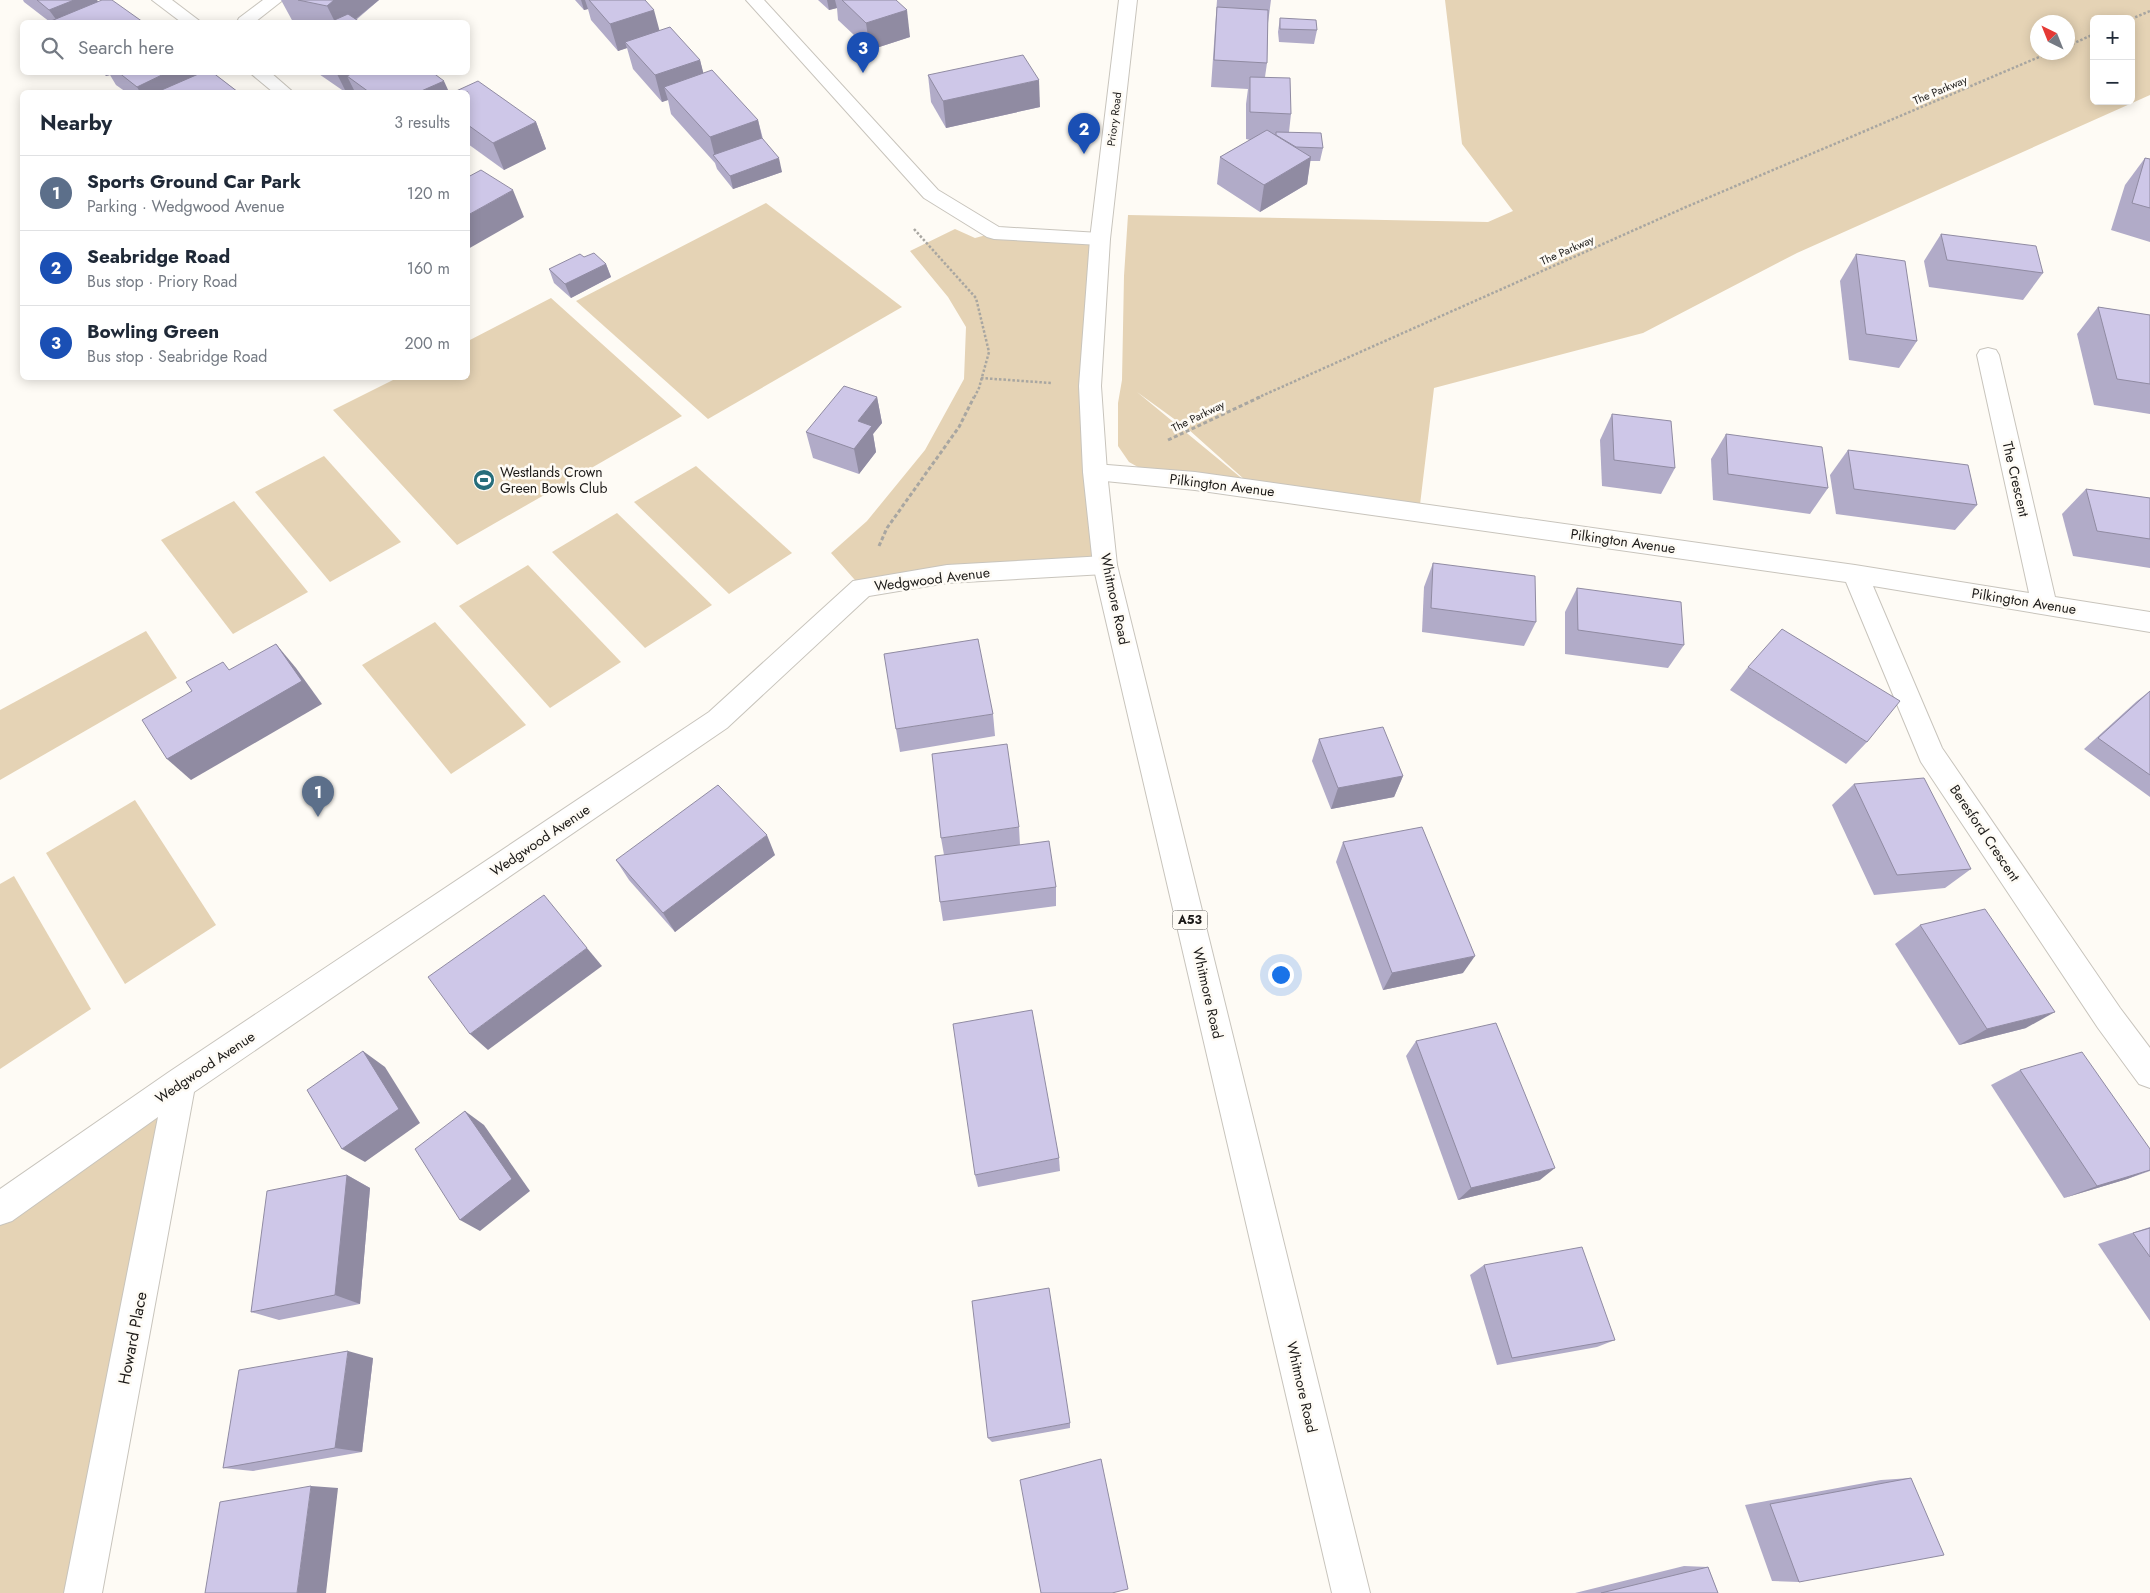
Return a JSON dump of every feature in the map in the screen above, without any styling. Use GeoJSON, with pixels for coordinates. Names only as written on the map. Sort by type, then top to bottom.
{"type":"FeatureCollection","features":[{"type":"Feature","properties":{"kind":"main road"},"geometry":{"type":"LineString","coordinates":[[161,0],[189,20]]}},
{"type":"Feature","properties":{"kind":"main road"},"geometry":{"type":"LineString","coordinates":[[248,20],[274,0]]}},
{"type":"Feature","properties":{"kind":"main road"},"geometry":{"type":"LineString","coordinates":[[755,0],[932,194],[994,233],[1100,239]]}},
{"type":"Feature","properties":{"kind":"main road","name":"Priory Road"},"geometry":{"type":"LineString","coordinates":[[1100,239],[1128,0]]}},
{"type":"Feature","properties":{"kind":"main road"},"geometry":{"type":"LineString","coordinates":[[262,75],[281,90]]}},
{"type":"Feature","properties":{"kind":"main road","name":"Whitmore Road"},"geometry":{"type":"LineString","coordinates":[[1100,239],[1090,386],[1095,472],[1105,565],[1351,1593]]}},
{"type":"Feature","properties":{"kind":"main road","name":"The Crescent"},"geometry":{"type":"LineString","coordinates":[[1988,355],[2044,603]]}},
{"type":"Feature","properties":{"kind":"main road","name":"Pilkington Avenue"},"geometry":{"type":"LineString","coordinates":[[1095,472],[1195,481],[1855,574],[2044,603],[2150,622]]}},
{"type":"Feature","properties":{"kind":"main road","name":"Wedgwood Avenue"},"geometry":{"type":"LineString","coordinates":[[0,1209],[180,1083],[718,720],[862,588],[947,574],[1105,565]]}},
{"type":"Feature","properties":{"kind":"main road","name":"Beresford Crescent"},"geometry":{"type":"LineString","coordinates":[[1855,574],[1932,754],[2109,1018],[2150,1073]]}},
{"type":"Feature","properties":{"kind":"main road","name":"Howard Place"},"geometry":{"type":"LineString","coordinates":[[83,1593],[180,1083]]}},
{"type":"Feature","properties":{"kind":"path"},"geometry":{"type":"LineString","coordinates":[[2135,17],[2150,11]]}},
{"type":"Feature","properties":{"kind":"path"},"geometry":{"type":"LineString","coordinates":[[2075,43],[2090,36]]}},
{"type":"Feature","properties":{"kind":"path","name":"The Parkway"},"geometry":{"type":"LineString","coordinates":[[1163,443],[1188,429],[1686,207],[2032,60]]}},
{"type":"Feature","properties":{"kind":"path"},"geometry":{"type":"LineString","coordinates":[[862,588],[887,528],[959,427],[979,388],[989,352],[976,298],[910,224]]}},
{"type":"Feature","properties":{"kind":"path"},"geometry":{"type":"LineString","coordinates":[[981,378],[1090,386]]}},
{"type":"Feature","properties":{"kind":"shaded area"},"geometry":{"type":"Polygon","coordinates":[[[1445,0],[2150,0],[2150,95],[2135,102],[2135,15],[2090,15],[2090,105],[2128,105],[1797,253],[1643,333],[1434,388],[1419,513],[1145,471],[1129,462],[1118,446],[1118,403],[1122,380],[1124,276],[1128,215],[1488,222],[1513,211],[1462,144],[1445,0]],[[1137,392],[1245,481],[1188,429],[1137,392]]]}},
{"type":"Feature","properties":{"kind":"shaded area"},"geometry":{"type":"Polygon","coordinates":[[[766,203],[902,307],[708,419],[576,301],[766,203]]]}},
{"type":"Feature","properties":{"kind":"shaded area"},"geometry":{"type":"Polygon","coordinates":[[[955,229],[975,238],[994,233],[1100,239],[1095,472],[1105,565],[862,588],[831,553],[867,521],[925,450],[964,379],[966,327],[948,297],[910,251],[955,229]]]}},
{"type":"Feature","properties":{"kind":"shaded area","name":"Westlands Crown Green Bowls Club"},"geometry":{"type":"Polygon","coordinates":[[[551,298],[682,416],[457,545],[333,410],[393,380],[470,380],[470,340],[551,298]]]}},
{"type":"Feature","properties":{"kind":"shaded area"},"geometry":{"type":"Polygon","coordinates":[[[324,456],[401,542],[330,582],[255,492],[324,456]]]}},
{"type":"Feature","properties":{"kind":"shaded area"},"geometry":{"type":"Polygon","coordinates":[[[696,466],[792,553],[729,594],[634,502],[696,466]]]}},
{"type":"Feature","properties":{"kind":"shaded area"},"geometry":{"type":"Polygon","coordinates":[[[234,501],[308,592],[233,634],[161,540],[234,501]]]}},
{"type":"Feature","properties":{"kind":"shaded area"},"geometry":{"type":"Polygon","coordinates":[[[617,513],[712,605],[645,648],[552,552],[617,513]]]}},
{"type":"Feature","properties":{"kind":"shaded area"},"geometry":{"type":"Polygon","coordinates":[[[528,565],[621,662],[550,708],[459,606],[528,565]]]}},
{"type":"Feature","properties":{"kind":"shaded area"},"geometry":{"type":"Polygon","coordinates":[[[435,622],[526,725],[451,774],[362,665],[435,622]]]}},
{"type":"Feature","properties":{"kind":"shaded area"},"geometry":{"type":"Polygon","coordinates":[[[146,631],[177,678],[0,780],[0,710],[146,631]]]}},
{"type":"Feature","properties":{"kind":"shaded area"},"geometry":{"type":"Polygon","coordinates":[[[135,800],[216,925],[125,984],[46,853],[135,800]]]}},
{"type":"Feature","properties":{"kind":"shaded area"},"geometry":{"type":"Polygon","coordinates":[[[14,876],[91,1009],[0,1069],[0,884],[14,876]]]}},
{"type":"Feature","properties":{"kind":"shaded area"},"geometry":{"type":"Polygon","coordinates":[[[180,1083],[83,1593],[0,1593],[0,1209],[180,1083]]]}},
{"type":"Feature","properties":{"kind":"building"},"geometry":{"type":"Polygon","coordinates":[[[37,0],[74,0],[49,10],[37,0]]]}},
{"type":"Feature","properties":{"kind":"building"},"geometry":{"type":"Polygon","coordinates":[[[102,0],[112,0],[140,20],[53,20],[102,0]]]}},
{"type":"Feature","properties":{"kind":"building"},"geometry":{"type":"Polygon","coordinates":[[[298,0],[334,0],[327,6],[298,0]]]}},
{"type":"Feature","properties":{"kind":"building"},"geometry":{"type":"Polygon","coordinates":[[[589,0],[645,0],[654,10],[610,24],[589,0]]]}},
{"type":"Feature","properties":{"kind":"building"},"geometry":{"type":"Polygon","coordinates":[[[842,0],[896,0],[907,10],[866,23],[842,0]]]}},
{"type":"Feature","properties":{"kind":"building"},"geometry":{"type":"Polygon","coordinates":[[[1217,7],[1268,10],[1267,63],[1214,60],[1217,7]]]}},
{"type":"Feature","properties":{"kind":"building"},"geometry":{"type":"Polygon","coordinates":[[[348,14],[357,20],[334,20],[348,14]]]}},
{"type":"Feature","properties":{"kind":"building"},"geometry":{"type":"Polygon","coordinates":[[[1280,18],[1316,20],[1317,30],[1280,29],[1280,18]]]}},
{"type":"Feature","properties":{"kind":"building"},"geometry":{"type":"Polygon","coordinates":[[[670,27],[700,60],[655,75],[625,42],[670,27]]]}},
{"type":"Feature","properties":{"kind":"building"},"geometry":{"type":"Polygon","coordinates":[[[1023,55],[1039,80],[943,101],[928,75],[1023,55]]]}},
{"type":"Feature","properties":{"kind":"building"},"geometry":{"type":"Polygon","coordinates":[[[712,70],[758,120],[710,137],[664,87],[712,70]]]}},
{"type":"Feature","properties":{"kind":"building"},"geometry":{"type":"Polygon","coordinates":[[[122,75],[162,75],[137,87],[122,75]]]}},
{"type":"Feature","properties":{"kind":"building"},"geometry":{"type":"Polygon","coordinates":[[[196,75],[216,75],[235,90],[162,90],[196,75]]]}},
{"type":"Feature","properties":{"kind":"building"},"geometry":{"type":"Polygon","coordinates":[[[436,75],[444,81],[424,90],[366,90],[347,76],[436,75]]]}},
{"type":"Feature","properties":{"kind":"building"},"geometry":{"type":"Polygon","coordinates":[[[1250,77],[1290,78],[1291,114],[1250,112],[1250,77]]]}},
{"type":"Feature","properties":{"kind":"building"},"geometry":{"type":"Polygon","coordinates":[[[478,81],[536,122],[493,143],[470,126],[470,90],[458,90],[478,81]]]}},
{"type":"Feature","properties":{"kind":"building"},"geometry":{"type":"Polygon","coordinates":[[[1267,130],[1311,157],[1264,185],[1220,157],[1267,130]]]}},
{"type":"Feature","properties":{"kind":"building"},"geometry":{"type":"Polygon","coordinates":[[[1276,132],[1321,133],[1323,148],[1296,147],[1276,135],[1276,132]]]}},
{"type":"Feature","properties":{"kind":"building"},"geometry":{"type":"Polygon","coordinates":[[[762,138],[779,158],[730,176],[713,155],[762,138]]]}},
{"type":"Feature","properties":{"kind":"building"},"geometry":{"type":"Polygon","coordinates":[[[2145,158],[2150,159],[2150,208],[2132,203],[2145,158]]]}},
{"type":"Feature","properties":{"kind":"building"},"geometry":{"type":"Polygon","coordinates":[[[481,170],[513,190],[470,214],[470,176],[481,170]]]}},
{"type":"Feature","properties":{"kind":"building"},"geometry":{"type":"Polygon","coordinates":[[[1941,234],[2036,246],[2043,273],[1947,260],[1941,234]]]}},
{"type":"Feature","properties":{"kind":"building"},"geometry":{"type":"Polygon","coordinates":[[[594,253],[606,264],[565,284],[549,269],[580,254],[584,257],[594,253]]]}},
{"type":"Feature","properties":{"kind":"building"},"geometry":{"type":"Polygon","coordinates":[[[1856,254],[1905,261],[1917,341],[1866,334],[1856,254]]]}},
{"type":"Feature","properties":{"kind":"building"},"geometry":{"type":"Polygon","coordinates":[[[2098,307],[2150,315],[2150,384],[2117,379],[2098,307]]]}},
{"type":"Feature","properties":{"kind":"building"},"geometry":{"type":"Polygon","coordinates":[[[844,386],[877,397],[858,421],[872,426],[854,449],[806,432],[844,386]]]}},
{"type":"Feature","properties":{"kind":"building"},"geometry":{"type":"Polygon","coordinates":[[[1612,414],[1671,421],[1675,468],[1614,460],[1612,414]]]}},
{"type":"Feature","properties":{"kind":"building"},"geometry":{"type":"Polygon","coordinates":[[[1726,434],[1822,447],[1828,488],[1728,474],[1726,434]]]}},
{"type":"Feature","properties":{"kind":"building"},"geometry":{"type":"Polygon","coordinates":[[[1848,450],[1968,465],[1977,505],[1854,489],[1848,450]]]}},
{"type":"Feature","properties":{"kind":"building"},"geometry":{"type":"Polygon","coordinates":[[[2086,489],[2150,498],[2150,539],[2097,531],[2086,489]]]}},
{"type":"Feature","properties":{"kind":"building"},"geometry":{"type":"Polygon","coordinates":[[[1433,563],[1535,576],[1536,622],[1431,608],[1433,563]]]}},
{"type":"Feature","properties":{"kind":"building"},"geometry":{"type":"Polygon","coordinates":[[[1577,588],[1681,602],[1684,645],[1578,630],[1577,588]]]}},
{"type":"Feature","properties":{"kind":"building"},"geometry":{"type":"Polygon","coordinates":[[[1782,629],[1900,701],[1867,742],[1748,667],[1782,629]]]}},
{"type":"Feature","properties":{"kind":"building"},"geometry":{"type":"Polygon","coordinates":[[[978,639],[993,714],[896,729],[884,654],[978,639]]]}},
{"type":"Feature","properties":{"kind":"building"},"geometry":{"type":"Polygon","coordinates":[[[276,644],[302,681],[167,759],[142,720],[192,691],[186,682],[223,662],[229,670],[276,644]]]}},
{"type":"Feature","properties":{"kind":"building"},"geometry":{"type":"Polygon","coordinates":[[[2150,691],[2150,775],[2098,738],[2150,691]]]}},
{"type":"Feature","properties":{"kind":"building"},"geometry":{"type":"Polygon","coordinates":[[[1383,727],[1403,776],[1338,788],[1319,739],[1383,727]]]}},
{"type":"Feature","properties":{"kind":"building"},"geometry":{"type":"Polygon","coordinates":[[[1007,744],[1019,827],[941,838],[932,754],[1007,744]]]}},
{"type":"Feature","properties":{"kind":"building"},"geometry":{"type":"Polygon","coordinates":[[[1924,778],[1971,869],[1897,875],[1854,784],[1924,778]]]}},
{"type":"Feature","properties":{"kind":"building"},"geometry":{"type":"Polygon","coordinates":[[[718,785],[767,835],[663,913],[616,860],[718,785]]]}},
{"type":"Feature","properties":{"kind":"building"},"geometry":{"type":"Polygon","coordinates":[[[1422,827],[1475,956],[1392,973],[1343,842],[1422,827]]]}},
{"type":"Feature","properties":{"kind":"building"},"geometry":{"type":"Polygon","coordinates":[[[1049,841],[1056,887],[940,902],[935,856],[1049,841]]]}},
{"type":"Feature","properties":{"kind":"building"},"geometry":{"type":"Polygon","coordinates":[[[544,895],[587,948],[470,1034],[428,977],[544,895]]]}},
{"type":"Feature","properties":{"kind":"building"},"geometry":{"type":"Polygon","coordinates":[[[1985,909],[2055,1012],[1987,1029],[1920,925],[1985,909]]]}},
{"type":"Feature","properties":{"kind":"building"},"geometry":{"type":"Polygon","coordinates":[[[1032,1010],[1059,1158],[975,1175],[953,1024],[1032,1010]]]}},
{"type":"Feature","properties":{"kind":"building"},"geometry":{"type":"Polygon","coordinates":[[[1496,1023],[1555,1168],[1471,1188],[1416,1041],[1496,1023]]]}},
{"type":"Feature","properties":{"kind":"building"},"geometry":{"type":"Polygon","coordinates":[[[363,1051],[399,1109],[342,1149],[307,1090],[363,1051]]]}},
{"type":"Feature","properties":{"kind":"building"},"geometry":{"type":"Polygon","coordinates":[[[2082,1052],[2150,1149],[2150,1170],[2097,1186],[2020,1070],[2082,1052]]]}},
{"type":"Feature","properties":{"kind":"building"},"geometry":{"type":"Polygon","coordinates":[[[465,1111],[512,1179],[460,1220],[415,1149],[465,1111]]]}},
{"type":"Feature","properties":{"kind":"building"},"geometry":{"type":"Polygon","coordinates":[[[347,1175],[335,1295],[251,1312],[267,1191],[347,1175]]]}},
{"type":"Feature","properties":{"kind":"building"},"geometry":{"type":"Polygon","coordinates":[[[2150,1228],[2150,1257],[2133,1233],[2150,1228]]]}},
{"type":"Feature","properties":{"kind":"building"},"geometry":{"type":"Polygon","coordinates":[[[1582,1247],[1615,1340],[1512,1358],[1484,1265],[1582,1247]]]}},
{"type":"Feature","properties":{"kind":"building"},"geometry":{"type":"Polygon","coordinates":[[[1049,1288],[1070,1423],[988,1438],[972,1301],[1049,1288]]]}},
{"type":"Feature","properties":{"kind":"building"},"geometry":{"type":"Polygon","coordinates":[[[348,1351],[335,1448],[223,1468],[239,1370],[348,1351]]]}},
{"type":"Feature","properties":{"kind":"building"},"geometry":{"type":"Polygon","coordinates":[[[1101,1459],[1128,1589],[1112,1593],[1041,1593],[1020,1480],[1101,1459]]]}},
{"type":"Feature","properties":{"kind":"building"},"geometry":{"type":"Polygon","coordinates":[[[1911,1478],[1944,1555],[1799,1582],[1770,1504],[1911,1478]]]}},
{"type":"Feature","properties":{"kind":"building"},"geometry":{"type":"Polygon","coordinates":[[[311,1486],[297,1593],[205,1593],[220,1502],[311,1486]]]}},
{"type":"Feature","properties":{"kind":"building"},"geometry":{"type":"Polygon","coordinates":[[[1708,1567],[1718,1593],[1601,1593],[1708,1567]]]}},
{"type":"Feature","properties":{"kind":"place","name":"Bowling Green"},"geometry":{"type":"Point","coordinates":[863,73]}},
{"type":"Feature","properties":{"kind":"place","name":"Seabridge Road"},"geometry":{"type":"Point","coordinates":[1084,154]}},
{"type":"Feature","properties":{"kind":"place","name":"Westlands Crown Green Bowls Club"},"geometry":{"type":"Point","coordinates":[484,480]}},
{"type":"Feature","properties":{"kind":"place","name":"Sports Ground Car Park"},"geometry":{"type":"Point","coordinates":[318,817]}}]}
